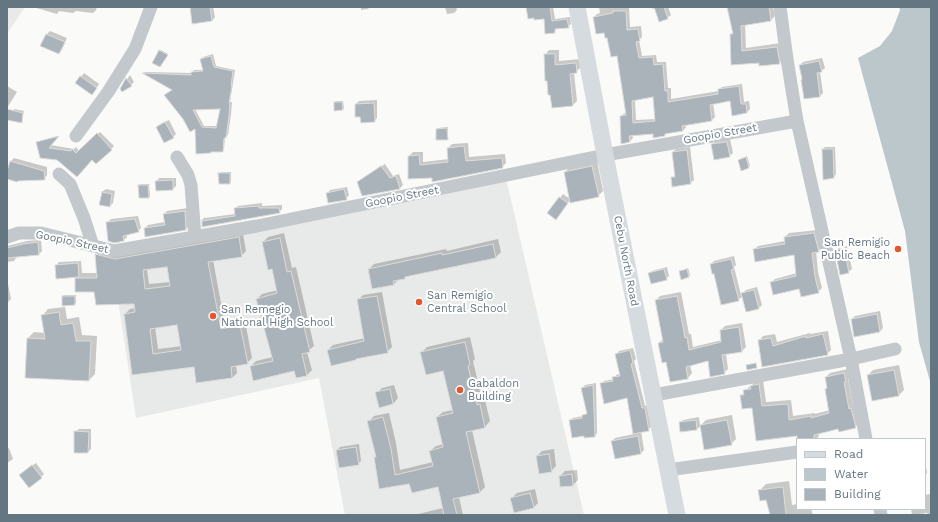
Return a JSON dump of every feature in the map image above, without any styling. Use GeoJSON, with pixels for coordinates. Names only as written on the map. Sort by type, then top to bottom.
{"type":"FeatureCollection","features":[{"type":"Feature","properties":{"kind":"main road","name":"Cebu North Road"},"geometry":{"type":"LineString","coordinates":[[577,7],[677,515]]}},
{"type":"Feature","properties":{"kind":"street"},"geometry":{"type":"LineString","coordinates":[[76,136],[108,92],[135,49],[151,7]]}},
{"type":"Feature","properties":{"kind":"street"},"geometry":{"type":"LineString","coordinates":[[780,7],[797,120],[851,359],[866,438]]}},
{"type":"Feature","properties":{"kind":"street","name":"Goopio Street"},"geometry":{"type":"LineString","coordinates":[[7,237],[20,233],[41,233],[114,251],[257,226],[605,155],[797,120]]}},
{"type":"Feature","properties":{"kind":"street"},"geometry":{"type":"LineString","coordinates":[[177,157],[188,175],[191,185],[195,237]]}},
{"type":"Feature","properties":{"kind":"street"},"geometry":{"type":"LineString","coordinates":[[59,174],[70,184],[84,218],[93,246]]}},
{"type":"Feature","properties":{"kind":"street"},"geometry":{"type":"LineString","coordinates":[[654,395],[851,359],[895,349]]}},
{"type":"Feature","properties":{"kind":"street"},"geometry":{"type":"LineString","coordinates":[[668,470],[796,452]]}},
{"type":"Feature","properties":{"kind":"shaded area"},"geometry":{"type":"Polygon","coordinates":[[[7,7],[25,7],[7,34],[7,7]]]}},
{"type":"Feature","properties":{"kind":"shaded area","name":"San Remigio Central School"},"geometry":{"type":"Polygon","coordinates":[[[506,178],[584,515],[345,515],[319,378],[136,418],[111,254],[506,178]]]}},
{"type":"Feature","properties":{"kind":"water"},"geometry":{"type":"Polygon","coordinates":[[[899,7],[931,7],[931,385],[919,342],[905,231],[858,58],[880,46],[892,31],[900,10],[899,7]]]}},
{"type":"Feature","properties":{"kind":"building"},"geometry":{"type":"Polygon","coordinates":[[[190,7],[210,7],[212,21],[192,24],[190,7]]]}},
{"type":"Feature","properties":{"kind":"building"},"geometry":{"type":"Polygon","coordinates":[[[526,7],[550,7],[552,21],[567,19],[569,28],[555,29],[555,33],[545,34],[544,19],[528,19],[526,7]]]}},
{"type":"Feature","properties":{"kind":"building"},"geometry":{"type":"Polygon","coordinates":[[[654,7],[664,7],[668,19],[659,22],[654,7]]]}},
{"type":"Feature","properties":{"kind":"building"},"geometry":{"type":"Polygon","coordinates":[[[727,7],[769,7],[771,21],[741,26],[742,51],[777,47],[780,64],[759,66],[759,63],[731,65],[730,34],[733,34],[727,7]]]}},
{"type":"Feature","properties":{"kind":"building"},"geometry":{"type":"Polygon","coordinates":[[[613,11],[626,11],[627,30],[638,29],[640,41],[636,42],[639,58],[653,57],[654,65],[663,64],[665,91],[668,91],[668,102],[718,94],[718,89],[739,86],[741,104],[746,104],[747,113],[732,116],[730,101],[710,105],[712,121],[682,126],[683,131],[665,134],[665,136],[653,138],[653,134],[629,136],[630,142],[621,144],[620,116],[626,115],[617,56],[611,57],[607,38],[605,38],[604,33],[596,34],[593,17],[613,13],[613,11]],[[653,97],[632,101],[633,123],[655,121],[653,97]]]}},
{"type":"Feature","properties":{"kind":"building"},"geometry":{"type":"Polygon","coordinates":[[[46,34],[65,42],[59,54],[40,46],[46,34]]]}},
{"type":"Feature","properties":{"kind":"building"},"geometry":{"type":"Polygon","coordinates":[[[159,50],[168,55],[160,67],[152,63],[159,50]]]}},
{"type":"Feature","properties":{"kind":"building"},"geometry":{"type":"Polygon","coordinates":[[[544,54],[555,54],[555,65],[576,63],[577,73],[570,74],[573,106],[552,108],[550,95],[548,95],[547,81],[545,81],[544,54]]]}},
{"type":"Feature","properties":{"kind":"building"},"geometry":{"type":"Polygon","coordinates":[[[211,56],[214,67],[233,71],[229,116],[226,138],[224,138],[223,152],[196,154],[195,129],[190,132],[183,119],[164,95],[172,90],[142,73],[191,75],[191,72],[203,71],[200,59],[211,56]],[[220,109],[193,110],[202,127],[216,128],[220,109]]]}},
{"type":"Feature","properties":{"kind":"building"},"geometry":{"type":"Polygon","coordinates":[[[819,61],[822,72],[817,73],[820,97],[804,99],[799,65],[819,61]]]}},
{"type":"Feature","properties":{"kind":"building"},"geometry":{"type":"Polygon","coordinates":[[[80,76],[97,88],[92,95],[75,83],[80,76]]]}},
{"type":"Feature","properties":{"kind":"building"},"geometry":{"type":"Polygon","coordinates":[[[126,78],[132,86],[122,92],[120,89],[126,78]]]}},
{"type":"Feature","properties":{"kind":"building"},"geometry":{"type":"Polygon","coordinates":[[[334,102],[342,102],[343,110],[334,111],[334,102]]]}},
{"type":"Feature","properties":{"kind":"building"},"geometry":{"type":"Polygon","coordinates":[[[374,103],[375,122],[361,123],[360,117],[355,117],[355,104],[374,103]]]}},
{"type":"Feature","properties":{"kind":"building"},"geometry":{"type":"Polygon","coordinates":[[[7,109],[23,113],[22,123],[7,120],[7,109]]]}},
{"type":"Feature","properties":{"kind":"building"},"geometry":{"type":"Polygon","coordinates":[[[165,122],[174,138],[164,143],[156,127],[165,122]]]}},
{"type":"Feature","properties":{"kind":"building"},"geometry":{"type":"Polygon","coordinates":[[[447,128],[448,140],[436,140],[436,129],[447,128]]]}},
{"type":"Feature","properties":{"kind":"building"},"geometry":{"type":"Polygon","coordinates":[[[97,133],[112,150],[96,164],[92,160],[77,177],[57,160],[40,158],[36,142],[59,136],[49,148],[71,151],[72,149],[76,153],[97,133]]]}},
{"type":"Feature","properties":{"kind":"building"},"geometry":{"type":"Polygon","coordinates":[[[727,142],[730,157],[714,160],[711,144],[727,142]]]}},
{"type":"Feature","properties":{"kind":"building"},"geometry":{"type":"Polygon","coordinates":[[[464,146],[466,161],[502,158],[503,168],[432,182],[432,178],[408,179],[408,156],[419,155],[420,165],[448,162],[447,148],[464,146]]]}},
{"type":"Feature","properties":{"kind":"building"},"geometry":{"type":"Polygon","coordinates":[[[822,149],[833,149],[834,178],[823,180],[822,149]]]}},
{"type":"Feature","properties":{"kind":"building"},"geometry":{"type":"Polygon","coordinates":[[[687,150],[691,184],[672,187],[671,177],[675,177],[672,152],[687,150]]]}},
{"type":"Feature","properties":{"kind":"building"},"geometry":{"type":"Polygon","coordinates":[[[746,157],[749,168],[741,171],[738,160],[746,157]]]}},
{"type":"Feature","properties":{"kind":"building"},"geometry":{"type":"Polygon","coordinates":[[[10,161],[44,171],[45,180],[17,182],[7,179],[7,171],[10,161]]]}},
{"type":"Feature","properties":{"kind":"building"},"geometry":{"type":"Polygon","coordinates":[[[381,166],[390,178],[396,176],[400,189],[362,196],[357,182],[381,166]]]}},
{"type":"Feature","properties":{"kind":"building"},"geometry":{"type":"Polygon","coordinates":[[[592,166],[599,197],[570,203],[564,172],[592,166]]]}},
{"type":"Feature","properties":{"kind":"building"},"geometry":{"type":"Polygon","coordinates":[[[218,173],[230,173],[230,184],[219,184],[218,173]]]}},
{"type":"Feature","properties":{"kind":"building"},"geometry":{"type":"Polygon","coordinates":[[[173,180],[173,190],[156,191],[155,181],[173,180]]]}},
{"type":"Feature","properties":{"kind":"building"},"geometry":{"type":"Polygon","coordinates":[[[138,185],[148,185],[149,198],[139,198],[138,185]]]}},
{"type":"Feature","properties":{"kind":"building"},"geometry":{"type":"Polygon","coordinates":[[[344,189],[347,200],[328,203],[326,193],[344,189]]]}},
{"type":"Feature","properties":{"kind":"building"},"geometry":{"type":"Polygon","coordinates":[[[102,192],[112,194],[110,207],[99,205],[102,192]]]}},
{"type":"Feature","properties":{"kind":"building"},"geometry":{"type":"Polygon","coordinates":[[[559,197],[568,203],[556,220],[547,213],[559,197]]]}},
{"type":"Feature","properties":{"kind":"building"},"geometry":{"type":"Polygon","coordinates":[[[259,206],[259,208],[279,208],[280,213],[202,227],[202,221],[235,216],[234,208],[259,206]]]}},
{"type":"Feature","properties":{"kind":"building"},"geometry":{"type":"Polygon","coordinates":[[[185,211],[186,230],[145,237],[144,228],[165,225],[163,214],[185,211]]]}},
{"type":"Feature","properties":{"kind":"building"},"geometry":{"type":"Polygon","coordinates":[[[135,219],[139,232],[123,236],[124,241],[114,243],[108,241],[106,222],[135,219]]]}},
{"type":"Feature","properties":{"kind":"building"},"geometry":{"type":"Polygon","coordinates":[[[814,233],[819,252],[812,253],[819,293],[801,297],[799,289],[773,295],[770,282],[796,276],[794,255],[755,262],[753,249],[785,244],[784,237],[814,233]]]}},
{"type":"Feature","properties":{"kind":"building"},"geometry":{"type":"Polygon","coordinates":[[[239,237],[242,257],[208,262],[221,329],[240,325],[248,364],[231,367],[232,378],[196,383],[194,367],[132,375],[124,314],[135,312],[134,304],[96,305],[94,292],[75,292],[75,278],[97,278],[95,254],[115,259],[239,237]],[[167,267],[143,270],[145,289],[170,286],[167,267]],[[177,325],[150,329],[153,354],[181,350],[177,325]]]}},
{"type":"Feature","properties":{"kind":"building"},"geometry":{"type":"Polygon","coordinates":[[[280,238],[287,272],[291,271],[310,352],[302,354],[307,376],[296,378],[294,371],[253,381],[250,366],[273,361],[256,299],[277,293],[272,269],[268,270],[262,242],[280,238]]]}},
{"type":"Feature","properties":{"kind":"building"},"geometry":{"type":"Polygon","coordinates":[[[38,242],[39,255],[7,258],[7,248],[38,242]]]}},
{"type":"Feature","properties":{"kind":"building"},"geometry":{"type":"Polygon","coordinates":[[[493,244],[496,258],[405,277],[405,279],[393,281],[394,285],[372,289],[368,269],[493,244]]]}},
{"type":"Feature","properties":{"kind":"building"},"geometry":{"type":"Polygon","coordinates":[[[844,248],[849,273],[840,275],[835,250],[844,248]]]}},
{"type":"Feature","properties":{"kind":"building"},"geometry":{"type":"Polygon","coordinates":[[[731,259],[734,269],[731,270],[739,301],[721,305],[714,274],[712,274],[710,264],[731,259]]]}},
{"type":"Feature","properties":{"kind":"building"},"geometry":{"type":"Polygon","coordinates":[[[78,263],[79,277],[56,279],[55,265],[78,263]]]}},
{"type":"Feature","properties":{"kind":"building"},"geometry":{"type":"Polygon","coordinates":[[[664,269],[667,280],[651,284],[648,273],[664,269]]]}},
{"type":"Feature","properties":{"kind":"building"},"geometry":{"type":"Polygon","coordinates":[[[687,269],[689,277],[681,280],[679,271],[687,269]]]}},
{"type":"Feature","properties":{"kind":"building"},"geometry":{"type":"Polygon","coordinates":[[[754,290],[759,309],[746,312],[741,293],[754,290]]]}},
{"type":"Feature","properties":{"kind":"building"},"geometry":{"type":"Polygon","coordinates":[[[62,296],[75,296],[75,305],[62,306],[62,296]]]}},
{"type":"Feature","properties":{"kind":"building"},"geometry":{"type":"Polygon","coordinates":[[[377,296],[388,353],[356,359],[331,366],[327,350],[364,341],[357,299],[377,296]]]}},
{"type":"Feature","properties":{"kind":"building"},"geometry":{"type":"Polygon","coordinates":[[[677,296],[685,338],[687,337],[689,350],[721,342],[720,330],[739,327],[742,352],[722,355],[725,374],[710,377],[708,361],[686,367],[688,379],[670,382],[666,362],[662,363],[658,343],[663,342],[655,300],[677,296]]]}},
{"type":"Feature","properties":{"kind":"building"},"geometry":{"type":"Polygon","coordinates":[[[59,312],[61,325],[73,323],[76,341],[91,341],[89,381],[25,378],[27,338],[45,339],[41,315],[59,312]]]}},
{"type":"Feature","properties":{"kind":"building"},"geometry":{"type":"Polygon","coordinates":[[[877,314],[880,332],[854,337],[851,319],[877,314]]]}},
{"type":"Feature","properties":{"kind":"building"},"geometry":{"type":"Polygon","coordinates":[[[823,334],[828,355],[762,367],[758,340],[771,338],[773,346],[806,336],[806,338],[823,334]]]}},
{"type":"Feature","properties":{"kind":"building"},"geometry":{"type":"Polygon","coordinates":[[[465,342],[470,365],[468,366],[477,405],[480,404],[485,428],[466,432],[480,493],[453,499],[457,515],[444,515],[438,487],[412,493],[409,484],[379,489],[374,457],[376,457],[367,421],[383,417],[391,449],[395,475],[433,466],[429,451],[443,447],[436,417],[453,413],[443,371],[426,375],[420,352],[465,342]]]}},
{"type":"Feature","properties":{"kind":"building"},"geometry":{"type":"Polygon","coordinates":[[[630,350],[633,363],[631,364],[642,408],[645,408],[649,431],[633,434],[627,398],[604,404],[600,383],[613,381],[612,377],[620,376],[615,354],[630,350]]]}},
{"type":"Feature","properties":{"kind":"building"},"geometry":{"type":"Polygon","coordinates":[[[756,363],[757,368],[747,370],[746,365],[756,363]]]}},
{"type":"Feature","properties":{"kind":"building"},"geometry":{"type":"Polygon","coordinates":[[[894,370],[899,396],[872,401],[867,375],[894,370]]]}},
{"type":"Feature","properties":{"kind":"building"},"geometry":{"type":"Polygon","coordinates":[[[844,373],[846,382],[844,382],[849,409],[851,408],[856,428],[839,432],[838,429],[814,435],[814,438],[797,438],[797,436],[756,441],[752,408],[742,409],[740,395],[744,395],[743,390],[751,389],[750,386],[759,384],[762,406],[788,404],[789,420],[811,416],[811,418],[829,413],[825,389],[827,388],[825,377],[844,373]]]}},
{"type":"Feature","properties":{"kind":"building"},"geometry":{"type":"Polygon","coordinates":[[[593,385],[595,437],[584,438],[584,436],[572,438],[569,420],[582,418],[582,415],[587,414],[581,388],[593,385]]]}},
{"type":"Feature","properties":{"kind":"building"},"geometry":{"type":"Polygon","coordinates":[[[390,389],[393,404],[379,408],[375,392],[390,389]]]}},
{"type":"Feature","properties":{"kind":"building"},"geometry":{"type":"Polygon","coordinates":[[[696,420],[697,430],[680,432],[679,422],[696,420]]]}},
{"type":"Feature","properties":{"kind":"building"},"geometry":{"type":"Polygon","coordinates":[[[727,420],[732,445],[704,450],[700,425],[727,420]]]}},
{"type":"Feature","properties":{"kind":"building"},"geometry":{"type":"Polygon","coordinates":[[[74,431],[89,432],[88,453],[74,453],[74,431]]]}},
{"type":"Feature","properties":{"kind":"building"},"geometry":{"type":"Polygon","coordinates":[[[638,436],[641,454],[615,459],[611,441],[638,436]]]}},
{"type":"Feature","properties":{"kind":"building"},"geometry":{"type":"Polygon","coordinates":[[[356,447],[359,465],[339,468],[336,450],[356,447]]]}},
{"type":"Feature","properties":{"kind":"building"},"geometry":{"type":"Polygon","coordinates":[[[549,454],[552,472],[539,474],[536,456],[549,454]]]}},
{"type":"Feature","properties":{"kind":"building"},"geometry":{"type":"Polygon","coordinates":[[[32,465],[42,478],[29,488],[19,475],[32,465]]]}},
{"type":"Feature","properties":{"kind":"building"},"geometry":{"type":"Polygon","coordinates":[[[572,474],[573,486],[560,487],[559,476],[572,474]]]}},
{"type":"Feature","properties":{"kind":"building"},"geometry":{"type":"Polygon","coordinates":[[[783,487],[786,515],[770,515],[766,500],[760,501],[758,490],[783,487]]]}},
{"type":"Feature","properties":{"kind":"building"},"geometry":{"type":"Polygon","coordinates":[[[530,493],[534,508],[514,513],[510,498],[530,493]]]}},
{"type":"Feature","properties":{"kind":"place","name":"San Remigio Public Beach"},"geometry":{"type":"Point","coordinates":[898,249]}},
{"type":"Feature","properties":{"kind":"place","name":"San Remigio Central School"},"geometry":{"type":"Point","coordinates":[419,302]}},
{"type":"Feature","properties":{"kind":"place","name":"San Remegio National High School"},"geometry":{"type":"Point","coordinates":[213,316]}},
{"type":"Feature","properties":{"kind":"place","name":"Gabaldon Building"},"geometry":{"type":"Point","coordinates":[460,390]}}]}
